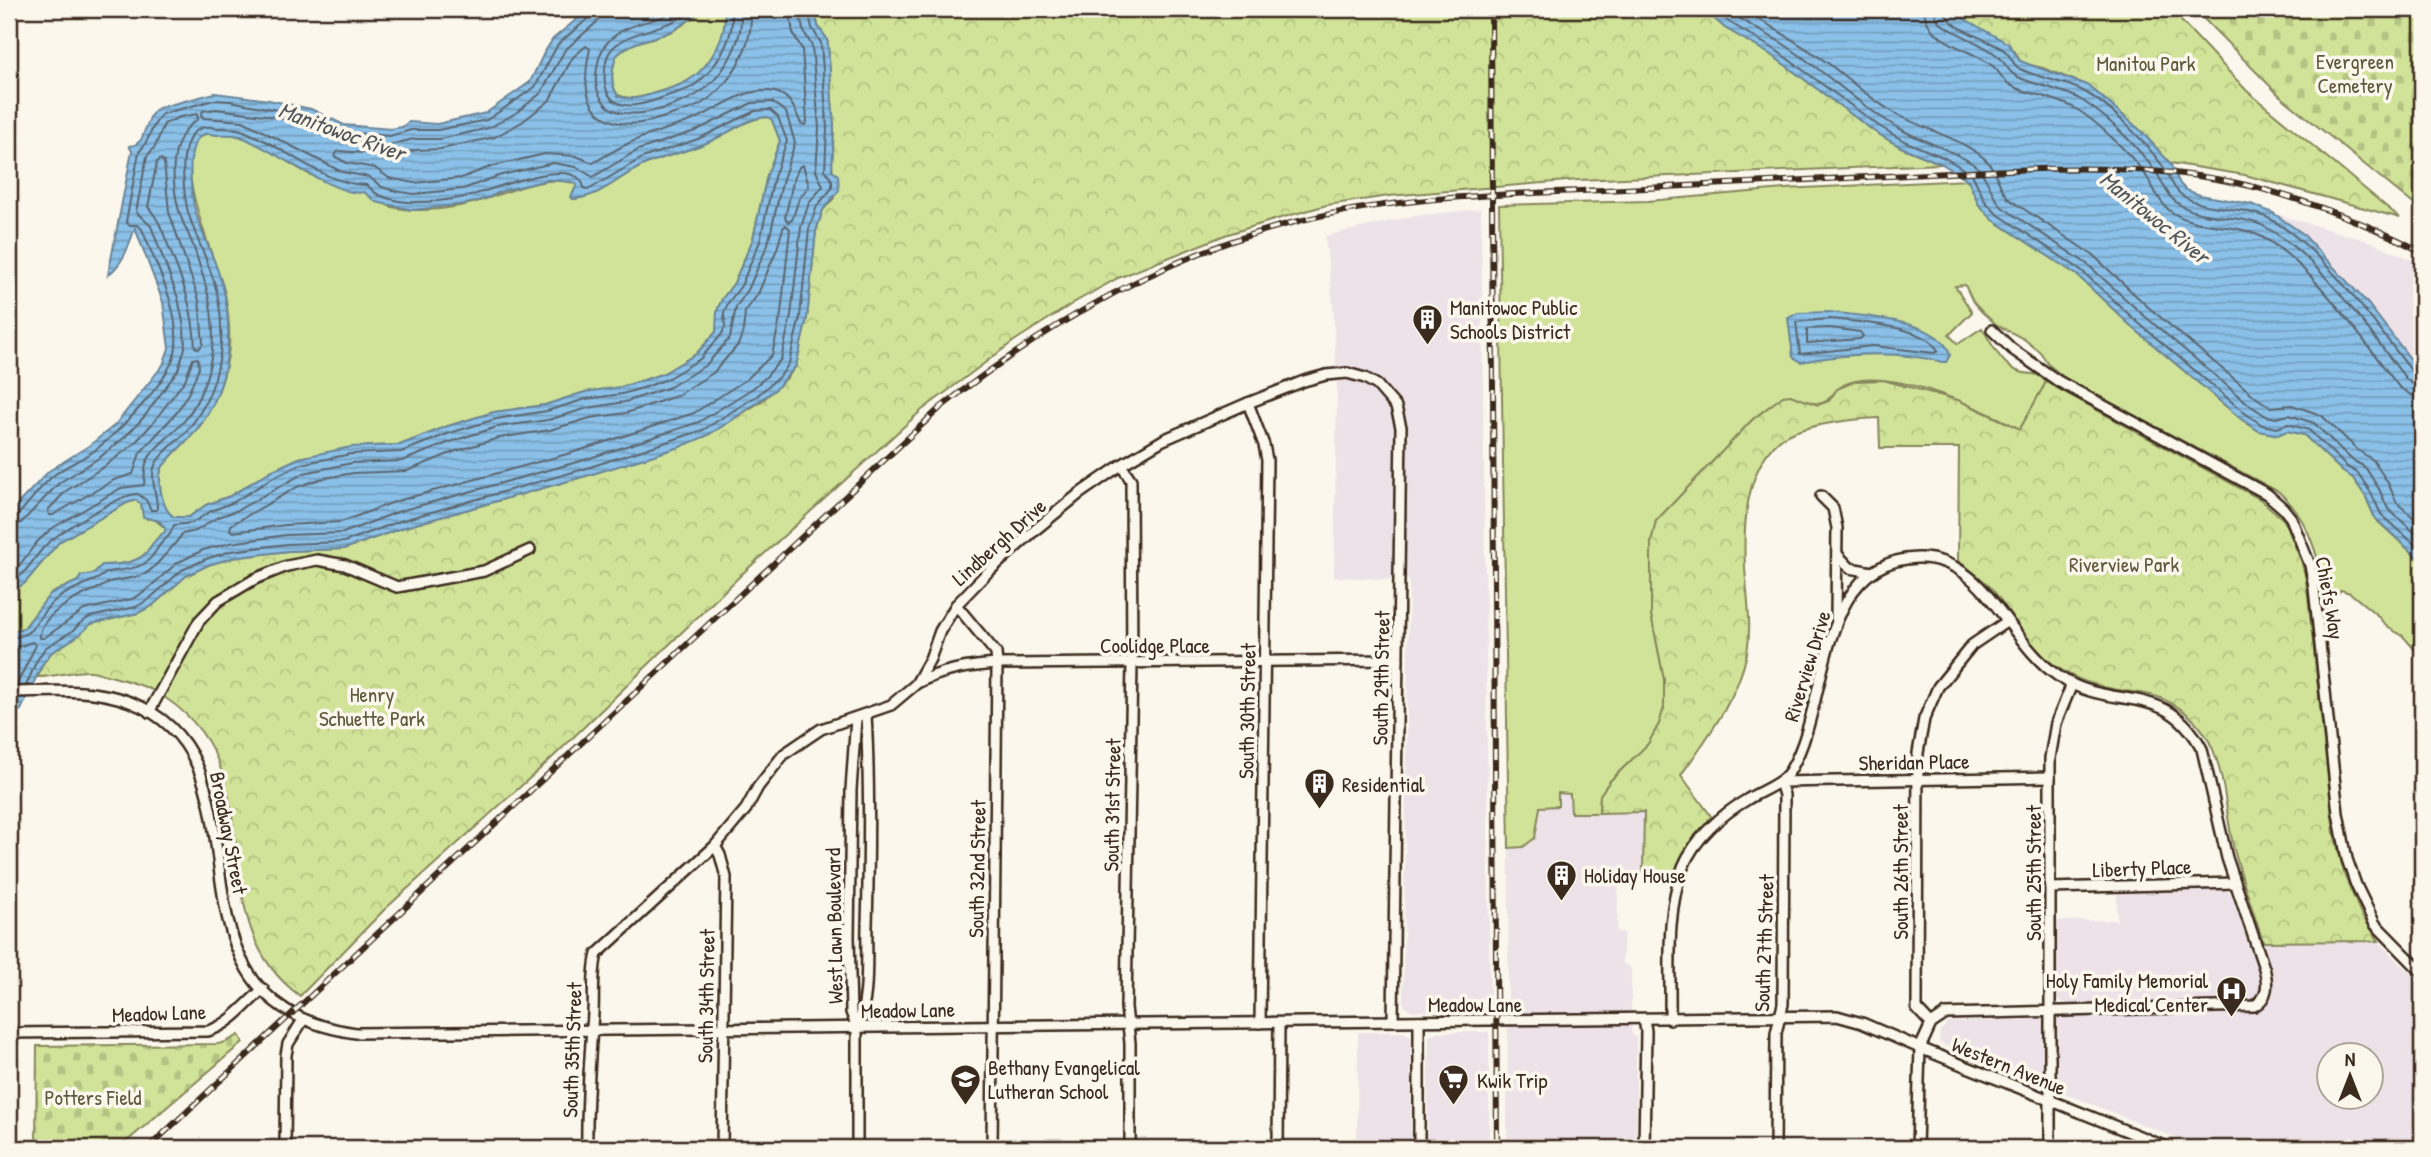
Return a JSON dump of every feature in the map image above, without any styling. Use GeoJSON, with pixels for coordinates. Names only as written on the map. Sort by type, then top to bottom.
{"type":"FeatureCollection","features":[{"type":"Feature","properties":{"kind":"street","name":"Chiefs Way"},"geometry":{"type":"LineString","coordinates":[[1992,330],[2012,349],[2058,381],[2267,494],[2291,519],[2310,565],[2314,588],[2339,813],[2347,859],[2375,924],[2422,972]]}},
{"type":"Feature","properties":{"kind":"street","name":"Lindbergh Drive"},"geometry":{"type":"LineString","coordinates":[[597,954],[715,846],[746,809],[758,787],[784,754],[821,730],[891,705],[916,684],[930,659],[940,631],[956,605],[1035,530],[1079,494],[1163,440],[1304,381],[1347,373],[1365,378],[1377,386]]}},
{"type":"Feature","properties":{"kind":"street","name":"South 29th Street"},"geometry":{"type":"LineString","coordinates":[[1377,386],[1396,407],[1401,427],[1393,1021]]}},
{"type":"Feature","properties":{"kind":"street","name":"South 30th Street"},"geometry":{"type":"LineString","coordinates":[[1248,403],[1267,460],[1260,1023]]}},
{"type":"Feature","properties":{"kind":"street","name":"South 31st Street"},"geometry":{"type":"LineString","coordinates":[[1121,465],[1131,480],[1132,663],[1127,1025],[1130,1043],[1130,1148]]}},
{"type":"Feature","properties":{"kind":"street"},"geometry":{"type":"LineString","coordinates":[[1821,496],[1833,508],[1837,527],[1836,625]]}},
{"type":"Feature","properties":{"kind":"street"},"geometry":{"type":"LineString","coordinates":[[149,712],[199,621],[218,601],[255,579],[287,566],[317,561],[345,565],[397,587],[484,571],[530,550]]}},
{"type":"Feature","properties":{"kind":"street"},"geometry":{"type":"LineString","coordinates":[[1837,554],[1850,568],[1872,572]]}},
{"type":"Feature","properties":{"kind":"street","name":"Riverview Drive"},"geometry":{"type":"LineString","coordinates":[[1780,782],[1791,771],[1801,746],[1836,625],[1848,596],[1872,572],[1903,559],[1940,561],[1968,574],[1988,595],[2034,656],[2071,684],[2104,695],[2157,704],[2172,712],[2194,733],[2202,749],[2235,883],[2266,975],[2266,992],[2262,1000],[2254,1006],[2051,1011]]}},
{"type":"Feature","properties":{"kind":"street","name":"South 32nd Street"},"geometry":{"type":"LineString","coordinates":[[956,605],[996,653],[997,664],[992,1148]]}},
{"type":"Feature","properties":{"kind":"street","name":"South 26th Street"},"geometry":{"type":"LineString","coordinates":[[1931,1024],[1917,1009],[1917,781],[1918,753],[1924,719],[1938,687],[1972,645],[2006,622]]}},
{"type":"Feature","properties":{"kind":"street","name":"Coolidge Place"},"geometry":{"type":"LineString","coordinates":[[916,684],[963,667],[997,664],[1398,660]]}},
{"type":"Feature","properties":{"kind":"street","name":"South 25th Street"},"geometry":{"type":"LineString","coordinates":[[2050,1148],[2051,750],[2056,723],[2071,684]]}},
{"type":"Feature","properties":{"kind":"street","name":"Broadway Street"},"geometry":{"type":"LineString","coordinates":[[9,692],[62,691],[106,695],[130,702],[174,730],[201,770],[209,797],[230,933],[246,967],[262,989]]}},
{"type":"Feature","properties":{"kind":"street","name":"West Lawn Boulevard"},"geometry":{"type":"LineString","coordinates":[[857,1028],[851,1012],[849,937],[851,790],[861,717]]}},
{"type":"Feature","properties":{"kind":"street","name":"West Lawn Boulevard"},"geometry":{"type":"LineString","coordinates":[[857,1028],[864,1012],[870,789],[861,717]]}},
{"type":"Feature","properties":{"kind":"street","name":"Sheridan Place"},"geometry":{"type":"LineString","coordinates":[[1780,782],[2050,777]]}},
{"type":"Feature","properties":{"kind":"street"},"geometry":{"type":"LineString","coordinates":[[1670,1019],[1672,916],[1683,867],[1691,851],[1709,829],[1747,799],[1780,782]]}},
{"type":"Feature","properties":{"kind":"street","name":"South 27th Street"},"geometry":{"type":"LineString","coordinates":[[1775,1148],[1776,1033],[1783,1004],[1784,795],[1780,782]]}},
{"type":"Feature","properties":{"kind":"street","name":"South 34th Street"},"geometry":{"type":"LineString","coordinates":[[715,846],[726,877],[722,1148]]}},
{"type":"Feature","properties":{"kind":"street","name":"Liberty Place"},"geometry":{"type":"LineString","coordinates":[[2050,888],[2235,883]]}},
{"type":"Feature","properties":{"kind":"street","name":"South 35th Street"},"geometry":{"type":"LineString","coordinates":[[587,1148],[593,967],[597,954]]}},
{"type":"Feature","properties":{"kind":"street","name":"Meadow Lane"},"geometry":{"type":"LineString","coordinates":[[9,1033],[208,1031],[229,1021],[262,989],[273,1000],[303,1020],[330,1029],[356,1033],[1837,1016]]}},
{"type":"Feature","properties":{"kind":"street"},"geometry":{"type":"LineString","coordinates":[[1917,1148],[1920,1048],[1931,1024],[1946,1014],[2051,1011]]}},
{"type":"Feature","properties":{"kind":"street","name":"Western Avenue"},"geometry":{"type":"LineString","coordinates":[[1837,1016],[1862,1023],[2169,1148]]}},
{"type":"Feature","properties":{"kind":"street"},"geometry":{"type":"LineString","coordinates":[[1644,1019],[1644,1148]]}},
{"type":"Feature","properties":{"kind":"street"},"geometry":{"type":"LineString","coordinates":[[285,1148],[286,1055],[288,1044],[303,1020]]}},
{"type":"Feature","properties":{"kind":"street"},"geometry":{"type":"LineString","coordinates":[[1419,1021],[1419,1148]]}},
{"type":"Feature","properties":{"kind":"street"},"geometry":{"type":"LineString","coordinates":[[1278,1148],[1279,1023]]}},
{"type":"Feature","properties":{"kind":"street"},"geometry":{"type":"LineString","coordinates":[[857,1028],[857,1148]]}},
{"type":"Feature","properties":{"kind":"shaded area"},"geometry":{"type":"Polygon","coordinates":[[[1481,209],[1490,1011],[1413,1011],[1405,1007],[1403,1001],[1409,580],[1334,577],[1337,388],[1333,303],[1325,236],[1414,216],[1481,209]]]}},
{"type":"Feature","properties":{"kind":"shaded area"},"geometry":{"type":"Polygon","coordinates":[[[2273,213],[2371,242],[2422,264],[2422,374],[2368,304],[2322,252],[2302,233],[2273,213]]]}},
{"type":"Feature","properties":{"kind":"shaded area"},"geometry":{"type":"Polygon","coordinates":[[[1558,793],[1570,793],[1571,813],[1644,812],[1642,872],[1619,872],[1617,932],[1624,932],[1622,963],[1631,968],[1631,1032],[1636,1038],[1636,1148],[1507,1148],[1509,848],[1523,847],[1540,807],[1558,793]]]}},
{"type":"Feature","properties":{"kind":"shaded area","name":"Holy Family Memorial Medical Center"},"geometry":{"type":"Polygon","coordinates":[[[2226,890],[2232,896],[2248,942],[2378,941],[2422,981],[2422,1148],[2201,1148],[1939,1043],[1940,1031],[1949,1022],[2066,1018],[2066,1003],[2058,1000],[2056,995],[2057,921],[2117,920],[2117,892],[2226,890]]]}},
{"type":"Feature","properties":{"kind":"shaded area"},"geometry":{"type":"Polygon","coordinates":[[[1358,1032],[1403,1032],[1411,1036],[1411,1132],[1427,1133],[1429,1036],[1437,1032],[1489,1032],[1489,1148],[1357,1148],[1358,1032]]]}},
{"type":"Feature","properties":{"kind":"green space"},"geometry":{"type":"Polygon","coordinates":[[[705,9],[724,9],[725,19],[716,51],[702,69],[686,82],[674,87],[641,97],[618,95],[612,81],[616,56],[634,44],[677,28],[705,9]]]}},
{"type":"Feature","properties":{"kind":"green space","name":"Henry Schuette Park"},"geometry":{"type":"Polygon","coordinates":[[[815,9],[1703,9],[1725,28],[1773,56],[1875,132],[1901,147],[1942,164],[1579,180],[1389,196],[1327,205],[1277,219],[1225,235],[1118,278],[1014,341],[922,410],[742,574],[552,758],[384,910],[300,996],[268,964],[250,926],[241,885],[229,800],[217,760],[195,723],[156,692],[144,686],[93,671],[38,677],[42,665],[51,653],[91,624],[138,613],[152,606],[186,576],[208,565],[232,558],[288,551],[344,549],[405,527],[586,476],[706,436],[762,401],[796,366],[807,318],[816,231],[823,210],[834,198],[834,127],[828,45],[818,26],[815,9]]]}},
{"type":"Feature","properties":{"kind":"green space","name":"Manitou Park"},"geometry":{"type":"Polygon","coordinates":[[[1947,9],[2170,9],[2247,91],[2400,218],[2245,175],[2170,163],[2140,130],[2089,86],[2020,61],[2014,50],[1947,9]]]}},
{"type":"Feature","properties":{"kind":"green space","name":"Evergreen Cemetery"},"geometry":{"type":"Polygon","coordinates":[[[2194,9],[2422,9],[2422,211],[2279,95],[2194,9]]]}},
{"type":"Feature","properties":{"kind":"green space"},"geometry":{"type":"Polygon","coordinates":[[[769,117],[780,141],[767,175],[753,239],[734,283],[717,311],[716,332],[696,354],[664,373],[644,380],[621,387],[585,392],[545,405],[494,412],[400,445],[369,446],[299,458],[271,471],[230,496],[206,505],[189,517],[174,517],[166,508],[160,488],[161,469],[197,430],[209,411],[222,380],[229,347],[225,294],[205,236],[192,186],[190,163],[193,146],[203,135],[227,134],[244,138],[263,146],[309,174],[357,189],[388,206],[427,210],[464,205],[532,184],[556,181],[577,185],[573,199],[584,197],[602,190],[646,164],[705,144],[747,122],[769,117]]]}},
{"type":"Feature","properties":{"kind":"green space"},"geometry":{"type":"Polygon","coordinates":[[[1968,180],[1979,205],[1992,219],[2077,275],[2130,325],[2241,419],[2259,431],[2287,431],[2304,435],[2353,478],[2366,497],[2375,519],[2422,562],[2422,658],[2403,636],[2387,627],[2350,593],[2341,590],[2333,599],[2334,617],[2329,622],[2320,568],[2309,535],[2301,519],[2279,492],[2066,379],[2024,339],[1997,325],[1983,313],[1973,302],[1965,285],[1955,286],[1972,312],[1949,335],[1958,344],[1982,328],[2008,365],[2020,372],[2036,375],[2046,382],[2020,429],[1940,394],[1895,382],[1874,380],[1845,385],[1823,403],[1816,404],[1790,395],[1753,419],[1656,521],[1651,543],[1651,614],[1664,679],[1664,708],[1648,744],[1610,781],[1600,795],[1599,813],[1571,813],[1570,794],[1558,793],[1558,806],[1540,807],[1535,838],[1523,847],[1509,848],[1499,205],[1648,201],[1784,189],[1968,180]]]}},
{"type":"Feature","properties":{"kind":"green space","name":"Riverview Park"},"geometry":{"type":"Polygon","coordinates":[[[1883,380],[1958,400],[2020,429],[2046,382],[2260,499],[2284,520],[2306,579],[2334,833],[2345,877],[2362,916],[2379,941],[2263,942],[2233,845],[2218,764],[2202,729],[2169,702],[2088,682],[2064,672],[2041,655],[1991,588],[1958,561],[1959,448],[1880,448],[1879,418],[1825,424],[1785,436],[1766,455],[1758,469],[1748,501],[1746,518],[1745,568],[1749,621],[1743,670],[1729,702],[1681,775],[1711,816],[1673,873],[1643,872],[1644,812],[1599,813],[1600,795],[1610,781],[1648,744],[1664,708],[1664,679],[1651,614],[1651,543],[1656,521],[1753,419],[1783,396],[1790,395],[1818,405],[1829,401],[1837,389],[1856,381],[1883,380]]]}},
{"type":"Feature","properties":{"kind":"green space"},"geometry":{"type":"Polygon","coordinates":[[[136,500],[141,504],[147,519],[153,518],[165,528],[165,532],[146,553],[131,562],[102,565],[93,574],[81,576],[78,581],[50,594],[24,628],[9,632],[9,593],[25,583],[59,542],[136,500]]]}},
{"type":"Feature","properties":{"kind":"green space","name":"Potters Field"},"geometry":{"type":"Polygon","coordinates":[[[239,1035],[243,1042],[119,1148],[36,1148],[37,1046],[218,1044],[239,1035]]]}},
{"type":"Feature","properties":{"kind":"water","name":"Manitowoc River"},"geometry":{"type":"Polygon","coordinates":[[[589,9],[705,9],[672,31],[634,44],[616,56],[612,76],[615,91],[618,96],[636,98],[682,84],[702,69],[720,40],[725,19],[724,9],[815,9],[818,26],[828,45],[834,127],[832,171],[838,175],[839,190],[823,210],[816,231],[807,318],[796,366],[776,389],[728,423],[680,447],[405,527],[344,549],[288,551],[232,558],[208,565],[186,576],[152,606],[138,613],[91,624],[51,653],[42,665],[21,710],[9,715],[9,632],[24,628],[50,594],[78,581],[81,576],[93,574],[102,565],[137,560],[165,532],[159,521],[143,517],[141,504],[136,500],[127,503],[59,542],[25,583],[9,593],[9,513],[49,471],[90,445],[115,425],[163,365],[169,348],[163,302],[135,228],[122,259],[108,275],[132,151],[129,146],[141,140],[151,115],[158,108],[215,93],[311,109],[344,125],[391,129],[402,127],[409,122],[437,124],[486,113],[530,82],[553,39],[589,9]],[[768,117],[747,122],[705,144],[646,164],[602,190],[584,197],[571,197],[577,185],[572,182],[548,180],[502,191],[466,204],[413,210],[376,202],[364,192],[339,188],[239,136],[202,135],[193,148],[191,158],[192,190],[197,217],[223,285],[228,349],[221,383],[207,415],[161,469],[160,488],[166,508],[174,517],[189,517],[206,505],[230,496],[271,471],[299,458],[351,447],[400,445],[494,412],[545,405],[585,392],[621,387],[644,380],[664,373],[696,354],[716,332],[717,311],[734,283],[753,239],[767,175],[780,141],[772,120],[768,117]]]}},
{"type":"Feature","properties":{"kind":"water","name":"Manitowoc River"},"geometry":{"type":"Polygon","coordinates":[[[1703,9],[1947,9],[2009,44],[2020,61],[2089,86],[2140,130],[2170,163],[2180,184],[2186,190],[2251,204],[2273,213],[2302,233],[2368,304],[2422,374],[2422,562],[2375,518],[2366,497],[2353,478],[2304,435],[2287,431],[2278,435],[2259,431],[2241,419],[2130,325],[2077,275],[1992,219],[1979,205],[1968,180],[1942,164],[1901,147],[1875,132],[1773,56],[1725,28],[1703,9]]]}},
{"type":"Feature","properties":{"kind":"water"},"geometry":{"type":"Polygon","coordinates":[[[1830,312],[1879,318],[1916,327],[1932,334],[1943,343],[1950,355],[1946,362],[1890,354],[1854,355],[1801,362],[1793,357],[1788,318],[1798,313],[1830,312]]]}},
{"type":"Feature","properties":{"kind":"railway"},"geometry":{"type":"LineString","coordinates":[[1491,9],[1497,1148]]}},
{"type":"Feature","properties":{"kind":"railway"},"geometry":{"type":"LineString","coordinates":[[148,1148],[940,408],[1020,349],[1062,322],[1106,297],[1196,255],[1243,237],[1329,214],[1446,198],[2062,168],[2169,173],[2246,185],[2324,209],[2422,252]]}},
{"type":"Feature","properties":{"kind":"place","name":"Manitowoc Public Schools District"},"geometry":{"type":"Point","coordinates":[1427,346]}},
{"type":"Feature","properties":{"kind":"place","name":"Residential"},"geometry":{"type":"Point","coordinates":[1319,811]}},
{"type":"Feature","properties":{"kind":"place","name":"Holiday House"},"geometry":{"type":"Point","coordinates":[1561,902]}},
{"type":"Feature","properties":{"kind":"place","name":"Holy Family Memorial Medical Center"},"geometry":{"type":"Point","coordinates":[2231,1019]}},
{"type":"Feature","properties":{"kind":"place","name":"Bethany Evangelical Lutheran School"},"geometry":{"type":"Point","coordinates":[965,1106]}},
{"type":"Feature","properties":{"kind":"place","name":"Kwik Trip"},"geometry":{"type":"Point","coordinates":[1454,1107]}}]}
